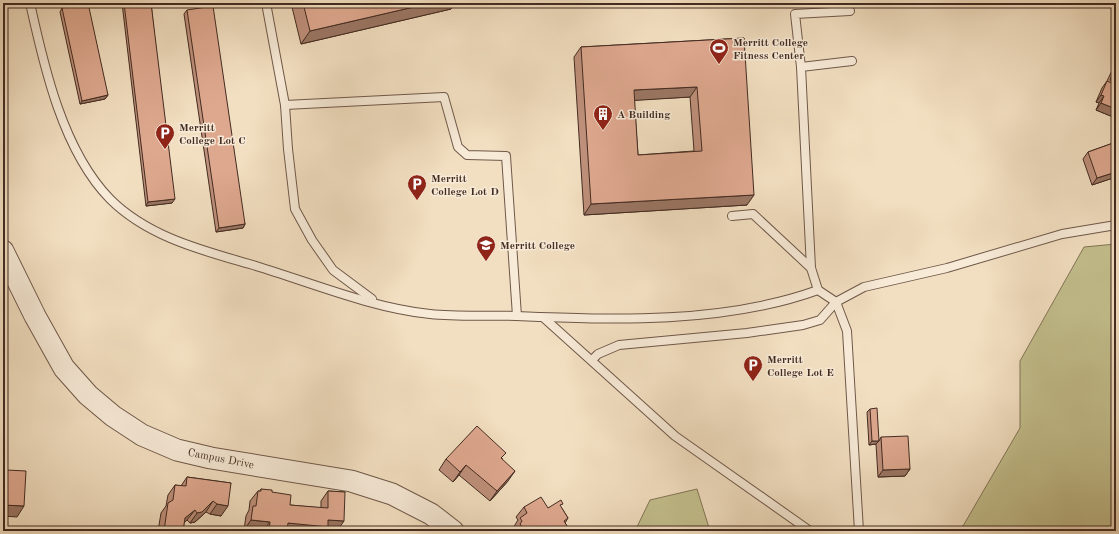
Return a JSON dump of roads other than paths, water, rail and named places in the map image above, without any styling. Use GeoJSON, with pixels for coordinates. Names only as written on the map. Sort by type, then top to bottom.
{"type":"FeatureCollection","features":[{"type":"Feature","properties":{"kind":"street","name":"Campus Drive"},"geometry":{"type":"LineString","coordinates":[[3,251],[35,316],[64,368],[88,395],[113,416],[142,435],[178,450],[211,458],[351,481],[392,494],[431,514],[453,531]]}},
{"type":"Feature","properties":{"kind":"lane"},"geometry":{"type":"LineString","coordinates":[[30,3],[44,68],[62,120],[87,170],[110,198],[124,211],[154,231],[199,249],[378,304],[430,314],[619,320],[716,313],[795,298],[818,290]]}},
{"type":"Feature","properties":{"kind":"lane"},"geometry":{"type":"LineString","coordinates":[[266,3],[285,105],[288,149],[295,209],[312,240],[332,270],[378,304]]}},
{"type":"Feature","properties":{"kind":"lane"},"geometry":{"type":"LineString","coordinates":[[850,12],[795,14],[801,67],[811,268],[818,290],[836,302],[847,331],[859,531]]}},
{"type":"Feature","properties":{"kind":"lane"},"geometry":{"type":"LineString","coordinates":[[801,67],[852,61]]}},
{"type":"Feature","properties":{"kind":"lane"},"geometry":{"type":"LineString","coordinates":[[285,105],[444,97],[458,147],[467,155],[506,156],[517,316]]}},
{"type":"Feature","properties":{"kind":"lane"},"geometry":{"type":"LineString","coordinates":[[732,216],[753,214],[811,268]]}},
{"type":"Feature","properties":{"kind":"lane"},"geometry":{"type":"LineString","coordinates":[[592,360],[598,354],[619,345],[747,333],[803,325],[820,320],[836,302],[864,287],[947,268],[1062,234],[1116,225]]}},
{"type":"Feature","properties":{"kind":"lane"},"geometry":{"type":"LineString","coordinates":[[544,318],[675,436],[810,531]]}},
{"type":"Feature","properties":{"kind":"place","name":"Merritt College Fitness Center"},"geometry":{"type":"Point","coordinates":[719,65]}},
{"type":"Feature","properties":{"kind":"place","name":"A Building"},"geometry":{"type":"Point","coordinates":[603,131]}},
{"type":"Feature","properties":{"kind":"place","name":"Merritt College Lot C"},"geometry":{"type":"Point","coordinates":[165,150]}},
{"type":"Feature","properties":{"kind":"place","name":"Merritt College Lot D"},"geometry":{"type":"Point","coordinates":[417,201]}},
{"type":"Feature","properties":{"kind":"place","name":"Merritt College"},"geometry":{"type":"Point","coordinates":[486,262]}},
{"type":"Feature","properties":{"kind":"place","name":"Merritt College Lot E"},"geometry":{"type":"Point","coordinates":[753,382]}}]}
